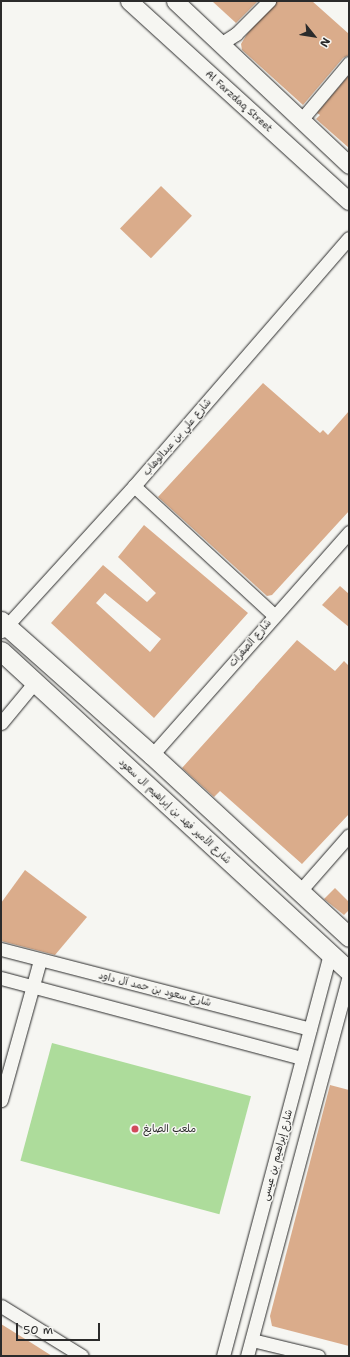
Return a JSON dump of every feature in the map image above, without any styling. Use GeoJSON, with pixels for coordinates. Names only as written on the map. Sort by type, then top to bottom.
{"type":"FeatureCollection","features":[{"type":"Feature","properties":{"kind":"main road"},"geometry":{"type":"LineString","coordinates":[[3,627],[152,755],[349,937]]}},
{"type":"Feature","properties":{"kind":"main road","name":"شارع الأمير فهد بن إبراهيم ال سعود"},"geometry":{"type":"LineString","coordinates":[[1,652],[349,971]]}},
{"type":"Feature","properties":{"kind":"street","name":"Al Farzdaq Street"},"geometry":{"type":"LineString","coordinates":[[129,1],[349,200]]}},
{"type":"Feature","properties":{"kind":"street"},"geometry":{"type":"LineString","coordinates":[[174,1],[222,43],[301,120],[349,164]]}},
{"type":"Feature","properties":{"kind":"street"},"geometry":{"type":"LineString","coordinates":[[222,43],[236,34],[269,1]]}},
{"type":"Feature","properties":{"kind":"street"},"geometry":{"type":"LineString","coordinates":[[301,120],[349,63]]}},
{"type":"Feature","properties":{"kind":"street","name":"شارع علي بن عبدالوهاب"},"geometry":{"type":"LineString","coordinates":[[3,627],[134,486],[349,238]]}},
{"type":"Feature","properties":{"kind":"street"},"geometry":{"type":"LineString","coordinates":[[134,486],[274,615]]}},
{"type":"Feature","properties":{"kind":"street","name":"شارع الصفرات"},"geometry":{"type":"LineString","coordinates":[[152,755],[274,615],[349,532]]}},
{"type":"Feature","properties":{"kind":"street"},"geometry":{"type":"LineString","coordinates":[[1,723],[35,682]]}},
{"type":"Feature","properties":{"kind":"street"},"geometry":{"type":"LineString","coordinates":[[300,891],[349,835]]}},
{"type":"Feature","properties":{"kind":"street","name":"شارع سعود بن حمد آل داود"},"geometry":{"type":"LineString","coordinates":[[1,950],[310,1029]]}},
{"type":"Feature","properties":{"kind":"street","name":"شارع إبراهيم بن عيسى"},"geometry":{"type":"LineString","coordinates":[[223,1356],[330,954]]}},
{"type":"Feature","properties":{"kind":"street"},"geometry":{"type":"LineString","coordinates":[[1,1100],[40,960]]}},
{"type":"Feature","properties":{"kind":"street"},"geometry":{"type":"LineString","coordinates":[[247,1356],[349,976]]}},
{"type":"Feature","properties":{"kind":"street"},"geometry":{"type":"LineString","coordinates":[[1,978],[302,1058]]}},
{"type":"Feature","properties":{"kind":"street"},"geometry":{"type":"LineString","coordinates":[[1,1306],[62,1351],[82,1356]]}},
{"type":"Feature","properties":{"kind":"street"},"geometry":{"type":"LineString","coordinates":[[252,1340],[318,1356]]}},
{"type":"Feature","properties":{"kind":"green space","name":"ملعب الصايغ"},"geometry":{"type":"Polygon","coordinates":[[[52,1043],[251,1096],[219,1214],[20,1161],[52,1043]]]}},
{"type":"Feature","properties":{"kind":"building"},"geometry":{"type":"Polygon","coordinates":[[[212,1],[258,1],[236,23],[212,1]]]}},
{"type":"Feature","properties":{"kind":"building"},"geometry":{"type":"Polygon","coordinates":[[[277,1],[312,1],[349,34],[349,55],[343,58],[303,105],[242,50],[241,44],[247,34],[277,1]]]}},
{"type":"Feature","properties":{"kind":"building"},"geometry":{"type":"Polygon","coordinates":[[[349,75],[349,148],[316,119],[320,115],[317,113],[349,75]]]}},
{"type":"Feature","properties":{"kind":"building"},"geometry":{"type":"Polygon","coordinates":[[[161,186],[192,216],[151,258],[120,228],[161,186]]]}},
{"type":"Feature","properties":{"kind":"building"},"geometry":{"type":"Polygon","coordinates":[[[263,383],[320,433],[323,430],[328,435],[349,411],[349,511],[272,595],[267,596],[158,497],[263,383]]]}},
{"type":"Feature","properties":{"kind":"building"},"geometry":{"type":"Polygon","coordinates":[[[144,525],[248,613],[154,718],[51,623],[103,565],[147,602],[156,593],[118,557],[144,525]],[[105,593],[96,603],[150,652],[161,639],[105,593]]]}},
{"type":"Feature","properties":{"kind":"building"},"geometry":{"type":"Polygon","coordinates":[[[340,586],[349,594],[349,627],[322,605],[340,586]]]}},
{"type":"Feature","properties":{"kind":"building"},"geometry":{"type":"Polygon","coordinates":[[[297,640],[335,671],[344,661],[349,666],[349,814],[302,864],[220,791],[214,797],[182,768],[297,640]]]}},
{"type":"Feature","properties":{"kind":"building"},"geometry":{"type":"Polygon","coordinates":[[[25,870],[87,917],[55,955],[1,941],[1,903],[25,870]]]}},
{"type":"Feature","properties":{"kind":"building"},"geometry":{"type":"Polygon","coordinates":[[[335,888],[349,902],[349,910],[344,915],[324,899],[335,888]]]}},
{"type":"Feature","properties":{"kind":"building"},"geometry":{"type":"Polygon","coordinates":[[[330,1085],[349,1090],[349,1346],[272,1326],[270,1316],[330,1085]]]}},
{"type":"Feature","properties":{"kind":"building"},"geometry":{"type":"Polygon","coordinates":[[[1,1324],[30,1342],[52,1356],[1,1356],[1,1324]]]}},
{"type":"Feature","properties":{"kind":"place","name":"ملعب الصايغ"},"geometry":{"type":"Point","coordinates":[135,1129]}}]}
